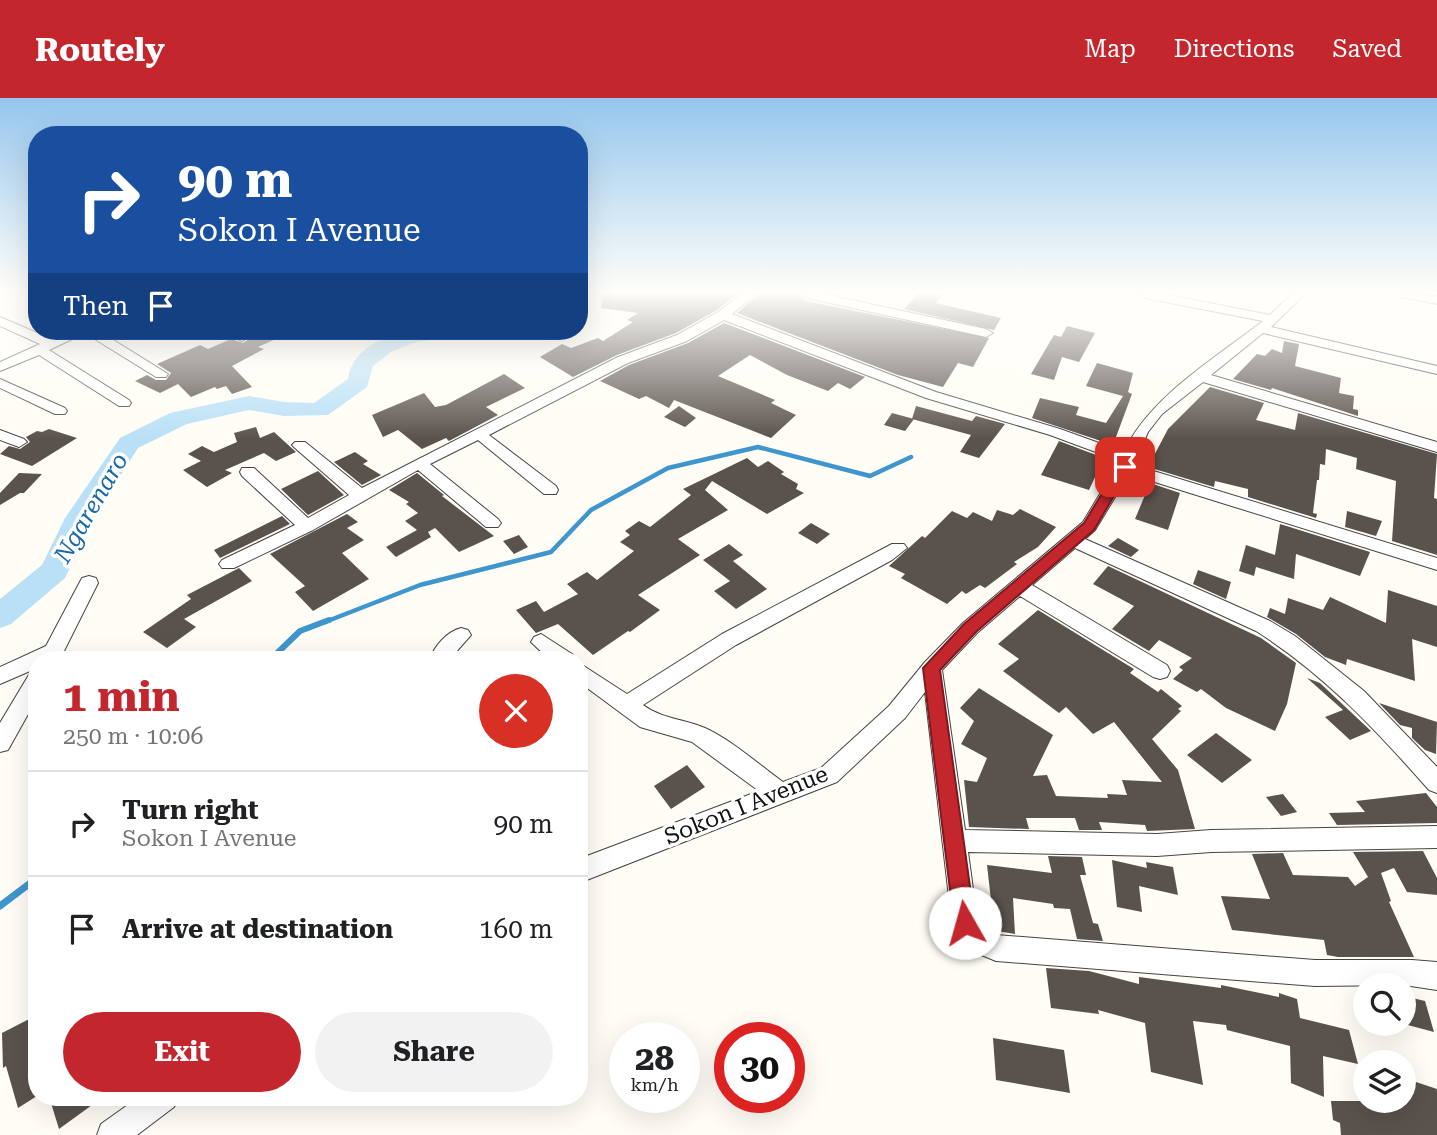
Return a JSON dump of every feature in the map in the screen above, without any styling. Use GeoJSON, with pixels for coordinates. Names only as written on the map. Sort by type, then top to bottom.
{"type":"FeatureCollection","features":[{"type":"Feature","properties":{"kind":"street"},"geometry":{"type":"LineString","coordinates":[[37,342],[124,403]]}},
{"type":"Feature","properties":{"kind":"street"},"geometry":{"type":"LineString","coordinates":[[0,367],[55,342]]}},
{"type":"Feature","properties":{"kind":"street"},"geometry":{"type":"LineString","coordinates":[[109,342],[161,374]]}},
{"type":"Feature","properties":{"kind":"street"},"geometry":{"type":"LineString","coordinates":[[228,564],[307,526],[419,463],[623,360],[670,342]]}},
{"type":"Feature","properties":{"kind":"street"},"geometry":{"type":"LineString","coordinates":[[794,342],[931,395],[1055,432],[1127,463],[1437,564]]}},
{"type":"Feature","properties":{"kind":"street","name":"Sokon I Avenue"},"geometry":{"type":"LineString","coordinates":[[588,868],[829,775],[897,712],[932,668],[970,628],[1089,526],[1127,463],[1141,431],[1157,411],[1241,342]]}},
{"type":"Feature","properties":{"kind":"street"},"geometry":{"type":"LineString","coordinates":[[1337,342],[1437,370]]}},
{"type":"Feature","properties":{"kind":"street"},"geometry":{"type":"LineString","coordinates":[[1199,376],[1437,447]]}},
{"type":"Feature","properties":{"kind":"street"},"geometry":{"type":"LineString","coordinates":[[0,383],[60,411]]}},
{"type":"Feature","properties":{"kind":"street"},"geometry":{"type":"LineString","coordinates":[[479,433],[550,490]]}},
{"type":"Feature","properties":{"kind":"street"},"geometry":{"type":"LineString","coordinates":[[0,435],[19,442]]}},
{"type":"Feature","properties":{"kind":"street"},"geometry":{"type":"LineString","coordinates":[[300,445],[361,496]]}},
{"type":"Feature","properties":{"kind":"street"},"geometry":{"type":"LineString","coordinates":[[419,463],[492,523]]}},
{"type":"Feature","properties":{"kind":"street"},"geometry":{"type":"LineString","coordinates":[[248,472],[307,526]]}},
{"type":"Feature","properties":{"kind":"street"},"geometry":{"type":"LineString","coordinates":[[1073,540],[1288,639],[1356,695],[1437,783]]}},
{"type":"Feature","properties":{"kind":"street"},"geometry":{"type":"LineString","coordinates":[[627,705],[673,673],[792,605],[859,573],[898,548]]}},
{"type":"Feature","properties":{"kind":"street"},"geometry":{"type":"LineString","coordinates":[[53,651],[89,583]]}},
{"type":"Feature","properties":{"kind":"street"},"geometry":{"type":"LineString","coordinates":[[1020,587],[1160,671]]}},
{"type":"Feature","properties":{"kind":"street"},"geometry":{"type":"LineString","coordinates":[[443,651],[461,635]]}},
{"type":"Feature","properties":{"kind":"street"},"geometry":{"type":"LineString","coordinates":[[541,642],[553,651]]}},
{"type":"Feature","properties":{"kind":"street"},"geometry":{"type":"LineString","coordinates":[[0,676],[28,664]]}},
{"type":"Feature","properties":{"kind":"street"},"geometry":{"type":"LineString","coordinates":[[932,668],[965,923],[976,940],[996,948],[1315,974],[1412,973],[1437,976]]}},
{"type":"Feature","properties":{"kind":"street"},"geometry":{"type":"LineString","coordinates":[[588,677],[648,721],[698,735],[734,758],[780,794]]}},
{"type":"Feature","properties":{"kind":"street"},"geometry":{"type":"LineString","coordinates":[[0,743],[28,695]]}},
{"type":"Feature","properties":{"kind":"street"},"geometry":{"type":"LineString","coordinates":[[955,841],[1157,845],[1211,841],[1437,837]]}},
{"type":"Feature","properties":{"kind":"street"},"geometry":{"type":"LineString","coordinates":[[112,1135],[151,1106]]}},
{"type":"Feature","properties":{"kind":"building"},"geometry":{"type":"Polygon","coordinates":[[[223,342],[268,342],[258,347],[264,349],[232,366],[252,387],[232,394],[226,386],[217,389],[215,387],[191,397],[178,384],[160,393],[135,381],[147,375],[156,380],[166,380],[171,373],[157,364],[200,345],[208,349],[223,342]]]}},
{"type":"Feature","properties":{"kind":"building"},"geometry":{"type":"Polygon","coordinates":[[[586,342],[651,342],[617,355],[573,377],[540,357],[562,344],[571,348],[586,342]]]}},
{"type":"Feature","properties":{"kind":"building"},"geometry":{"type":"Polygon","coordinates":[[[775,342],[865,377],[850,389],[838,383],[828,391],[787,375],[750,355],[718,376],[775,400],[771,403],[796,415],[771,438],[674,400],[669,408],[646,396],[639,399],[600,381],[629,365],[688,343],[775,342]]]}},
{"type":"Feature","properties":{"kind":"building"},"geometry":{"type":"Polygon","coordinates":[[[813,342],[987,342],[973,367],[958,363],[943,387],[898,375],[813,342]]]}},
{"type":"Feature","properties":{"kind":"building"},"geometry":{"type":"Polygon","coordinates":[[[1050,342],[1090,342],[1079,362],[1062,357],[1054,380],[1031,374],[1050,342]]]}},
{"type":"Feature","properties":{"kind":"building"},"geometry":{"type":"Polygon","coordinates":[[[1284,342],[1299,344],[1295,366],[1341,378],[1339,393],[1354,396],[1353,409],[1358,410],[1358,416],[1272,388],[1271,390],[1233,379],[1257,354],[1265,356],[1272,349],[1282,353],[1284,342]]]}},
{"type":"Feature","properties":{"kind":"building"},"geometry":{"type":"Polygon","coordinates":[[[1097,363],[1133,373],[1128,392],[1132,394],[1113,445],[1032,418],[1040,398],[1079,407],[1076,415],[1106,423],[1123,396],[1086,386],[1097,363]]]}},
{"type":"Feature","properties":{"kind":"building"},"geometry":{"type":"Polygon","coordinates":[[[504,374],[525,388],[486,407],[498,415],[449,441],[446,438],[422,449],[398,430],[383,437],[372,415],[424,393],[435,407],[446,405],[504,374]]]}},
{"type":"Feature","properties":{"kind":"building"},"geometry":{"type":"Polygon","coordinates":[[[1210,387],[1264,403],[1256,420],[1295,430],[1298,413],[1437,454],[1434,498],[1437,499],[1437,555],[1392,541],[1396,481],[1356,469],[1357,458],[1326,449],[1325,465],[1320,464],[1317,480],[1313,513],[1317,514],[1316,518],[1248,497],[1248,489],[1215,481],[1214,487],[1148,467],[1168,429],[1210,387]]]}},
{"type":"Feature","properties":{"kind":"building"},"geometry":{"type":"Polygon","coordinates":[[[679,406],[696,418],[685,427],[664,417],[679,406]]]}},
{"type":"Feature","properties":{"kind":"building"},"geometry":{"type":"Polygon","coordinates":[[[916,406],[972,421],[976,416],[1005,424],[979,458],[960,452],[971,435],[912,419],[916,406]]]}},
{"type":"Feature","properties":{"kind":"building"},"geometry":{"type":"Polygon","coordinates":[[[892,413],[914,419],[905,431],[884,425],[892,413]]]}},
{"type":"Feature","properties":{"kind":"building"},"geometry":{"type":"Polygon","coordinates":[[[256,427],[260,438],[274,432],[296,452],[276,461],[264,453],[225,470],[232,473],[207,487],[183,470],[201,461],[188,454],[202,446],[214,452],[237,442],[234,433],[256,427]]]}},
{"type":"Feature","properties":{"kind":"building"},"geometry":{"type":"Polygon","coordinates":[[[49,429],[77,438],[32,466],[0,454],[9,446],[20,449],[30,442],[26,437],[49,429]]]}},
{"type":"Feature","properties":{"kind":"building"},"geometry":{"type":"Polygon","coordinates":[[[1059,441],[1104,458],[1089,490],[1041,475],[1059,441]]]}},
{"type":"Feature","properties":{"kind":"building"},"geometry":{"type":"Polygon","coordinates":[[[355,452],[368,461],[363,464],[381,475],[362,485],[334,462],[355,452]]]}},
{"type":"Feature","properties":{"kind":"building"},"geometry":{"type":"Polygon","coordinates":[[[747,458],[758,467],[768,461],[784,472],[781,474],[798,484],[796,489],[804,493],[767,514],[712,481],[705,490],[728,510],[678,539],[700,555],[638,595],[660,610],[630,632],[593,655],[558,624],[536,633],[516,610],[536,601],[544,612],[578,594],[567,584],[587,572],[597,580],[634,551],[620,542],[630,535],[625,531],[639,521],[650,527],[691,495],[683,489],[747,458]]]}},
{"type":"Feature","properties":{"kind":"building"},"geometry":{"type":"Polygon","coordinates":[[[318,471],[344,495],[308,515],[281,489],[318,471]]]}},
{"type":"Feature","properties":{"kind":"building"},"geometry":{"type":"Polygon","coordinates":[[[19,473],[42,474],[24,493],[0,505],[0,493],[19,473]]]}},
{"type":"Feature","properties":{"kind":"building"},"geometry":{"type":"Polygon","coordinates":[[[417,473],[494,536],[459,552],[435,528],[428,532],[431,537],[396,557],[386,547],[417,530],[405,521],[418,513],[406,504],[409,502],[389,490],[417,473]]]}},
{"type":"Feature","properties":{"kind":"building"},"geometry":{"type":"Polygon","coordinates":[[[1150,483],[1180,493],[1168,530],[1135,519],[1150,483]]]}},
{"type":"Feature","properties":{"kind":"building"},"geometry":{"type":"Polygon","coordinates":[[[1020,509],[1056,527],[1038,547],[1014,562],[1017,564],[985,588],[980,585],[966,594],[962,591],[947,604],[901,578],[905,574],[889,566],[922,536],[925,538],[952,511],[967,518],[973,512],[992,521],[997,510],[1013,515],[1020,509]]]}},
{"type":"Feature","properties":{"kind":"building"},"geometry":{"type":"Polygon","coordinates":[[[1347,511],[1382,521],[1376,536],[1345,527],[1347,511]]]}},
{"type":"Feature","properties":{"kind":"building"},"geometry":{"type":"Polygon","coordinates":[[[347,514],[358,522],[347,528],[364,540],[342,553],[369,579],[313,611],[295,592],[305,586],[270,554],[347,514]]]}},
{"type":"Feature","properties":{"kind":"building"},"geometry":{"type":"Polygon","coordinates":[[[282,516],[290,524],[220,558],[214,550],[282,516]]]}},
{"type":"Feature","properties":{"kind":"building"},"geometry":{"type":"Polygon","coordinates":[[[811,523],[830,534],[817,544],[798,533],[811,523]]]}},
{"type":"Feature","properties":{"kind":"building"},"geometry":{"type":"Polygon","coordinates":[[[1280,524],[1370,552],[1360,576],[1296,554],[1294,579],[1256,567],[1254,576],[1239,571],[1246,545],[1275,555],[1280,524]]]}},
{"type":"Feature","properties":{"kind":"building"},"geometry":{"type":"Polygon","coordinates":[[[519,535],[528,547],[514,554],[503,541],[519,535]]]}},
{"type":"Feature","properties":{"kind":"building"},"geometry":{"type":"Polygon","coordinates":[[[1118,538],[1139,550],[1131,557],[1108,546],[1118,538]]]}},
{"type":"Feature","properties":{"kind":"building"},"geometry":{"type":"Polygon","coordinates":[[[729,544],[743,555],[733,561],[767,589],[736,609],[714,591],[730,581],[703,560],[729,544]]]}},
{"type":"Feature","properties":{"kind":"building"},"geometry":{"type":"Polygon","coordinates":[[[1108,566],[1261,638],[1296,663],[1287,704],[1275,731],[1226,708],[1201,689],[1197,692],[1173,679],[1183,670],[1179,667],[1192,658],[1159,640],[1149,651],[1112,629],[1134,606],[1093,584],[1108,566]]]}},
{"type":"Feature","properties":{"kind":"building"},"geometry":{"type":"Polygon","coordinates":[[[239,568],[252,581],[184,619],[196,627],[167,648],[143,632],[191,599],[187,595],[239,568]]]}},
{"type":"Feature","properties":{"kind":"building"},"geometry":{"type":"Polygon","coordinates":[[[1198,570],[1231,582],[1226,599],[1193,584],[1198,570]]]}},
{"type":"Feature","properties":{"kind":"building"},"geometry":{"type":"Polygon","coordinates":[[[1388,590],[1437,606],[1437,647],[1412,639],[1415,681],[1347,659],[1346,665],[1325,657],[1296,634],[1267,617],[1270,608],[1285,614],[1288,598],[1323,610],[1330,597],[1386,623],[1388,590]]]}},
{"type":"Feature","properties":{"kind":"building"},"geometry":{"type":"Polygon","coordinates":[[[1038,610],[1134,669],[1130,673],[1158,692],[1161,689],[1182,706],[1178,709],[1181,711],[1152,739],[1178,770],[1195,829],[1147,831],[1145,825],[1099,822],[1102,830],[1079,830],[1075,818],[1026,818],[1029,829],[969,827],[964,780],[977,782],[987,758],[961,744],[974,721],[960,708],[979,688],[1053,735],[1033,776],[1047,775],[1056,796],[1108,798],[1107,794],[1127,795],[1122,780],[1162,782],[1114,722],[1093,734],[1066,707],[1059,713],[1003,671],[1019,659],[998,644],[1038,610]]]}},
{"type":"Feature","properties":{"kind":"building"},"geometry":{"type":"Polygon","coordinates":[[[1307,678],[1320,683],[1371,731],[1350,740],[1325,717],[1343,710],[1307,678]]]}},
{"type":"Feature","properties":{"kind":"building"},"geometry":{"type":"Polygon","coordinates":[[[1379,703],[1437,722],[1436,754],[1425,750],[1412,738],[1412,728],[1400,725],[1379,703]]]}},
{"type":"Feature","properties":{"kind":"building"},"geometry":{"type":"Polygon","coordinates":[[[1216,733],[1252,760],[1222,783],[1187,755],[1216,733]]]}},
{"type":"Feature","properties":{"kind":"building"},"geometry":{"type":"Polygon","coordinates":[[[687,765],[705,787],[671,809],[654,786],[687,765]]]}},
{"type":"Feature","properties":{"kind":"building"},"geometry":{"type":"Polygon","coordinates":[[[1426,793],[1437,807],[1437,823],[1337,825],[1329,813],[1365,812],[1356,801],[1426,793]]]}},
{"type":"Feature","properties":{"kind":"building"},"geometry":{"type":"Polygon","coordinates":[[[1283,794],[1297,812],[1281,816],[1266,797],[1283,794]]]}},
{"type":"Feature","properties":{"kind":"building"},"geometry":{"type":"Polygon","coordinates":[[[1423,851],[1437,878],[1437,895],[1407,892],[1394,868],[1381,873],[1391,901],[1389,902],[1414,957],[1338,957],[1327,955],[1324,940],[1232,930],[1221,896],[1270,899],[1252,854],[1283,853],[1293,875],[1348,877],[1355,886],[1368,877],[1353,852],[1423,851]]]}},
{"type":"Feature","properties":{"kind":"building"},"geometry":{"type":"Polygon","coordinates":[[[1048,856],[1082,857],[1086,875],[1080,875],[1093,923],[1098,924],[1103,941],[1077,939],[1070,909],[1054,908],[1053,904],[1013,898],[1015,934],[991,930],[982,921],[982,908],[992,909],[987,865],[1052,873],[1048,856]]]}},
{"type":"Feature","properties":{"kind":"building"},"geometry":{"type":"Polygon","coordinates":[[[1112,860],[1147,868],[1146,862],[1173,867],[1178,895],[1139,886],[1142,912],[1117,907],[1112,860]]]}},
{"type":"Feature","properties":{"kind":"building"},"geometry":{"type":"Polygon","coordinates":[[[1046,968],[1089,971],[1139,984],[1139,977],[1221,988],[1221,985],[1279,997],[1279,993],[1297,999],[1300,1018],[1349,1030],[1354,1050],[1353,1063],[1323,1056],[1324,1097],[1291,1083],[1290,1046],[1227,1030],[1226,1025],[1193,1021],[1203,1085],[1151,1072],[1145,1023],[1098,1010],[1099,1014],[1051,1008],[1046,968]]]}},
{"type":"Feature","properties":{"kind":"building"},"geometry":{"type":"Polygon","coordinates":[[[1416,999],[1425,1001],[1434,1032],[1416,1027],[1416,999]]]}},
{"type":"Feature","properties":{"kind":"building"},"geometry":{"type":"Polygon","coordinates":[[[28,1020],[28,1102],[18,1108],[6,1066],[3,1068],[2,1033],[28,1020]]]}},
{"type":"Feature","properties":{"kind":"building"},"geometry":{"type":"Polygon","coordinates":[[[993,1038],[1064,1050],[1070,1093],[996,1080],[993,1038]]]}},
{"type":"Feature","properties":{"kind":"building"},"geometry":{"type":"Polygon","coordinates":[[[1416,1082],[1437,1089],[1437,1135],[1341,1135],[1340,1123],[1333,1120],[1331,1101],[1353,1101],[1353,1113],[1416,1113],[1416,1082]]]}},
{"type":"Feature","properties":{"kind":"building"},"geometry":{"type":"Polygon","coordinates":[[[52,1106],[91,1106],[59,1129],[52,1106]]]}},
{"type":"Feature","properties":{"kind":"waterway","name":"Ngarenaro"},"geometry":{"type":"LineString","coordinates":[[0,616],[54,571],[79,518],[129,443],[179,418],[249,403],[284,409],[319,410],[359,382],[363,364],[392,342]]}},
{"type":"Feature","properties":{"kind":"waterway"},"geometry":{"type":"LineString","coordinates":[[325,622],[420,585],[551,552],[591,510],[668,468],[758,447],[870,476],[911,457]]}},
{"type":"Feature","properties":{"kind":"waterway"},"geometry":{"type":"LineString","coordinates":[[279,651],[300,631],[329,620]]}},
{"type":"Feature","properties":{"kind":"waterway"},"geometry":{"type":"LineString","coordinates":[[0,906],[28,885]]}},
{"type":"Feature","properties":{"kind":"route"},"geometry":{"type":"LineString","coordinates":[[965,923],[932,668],[970,628],[1044,568],[1089,526],[1125,467]]}}]}
